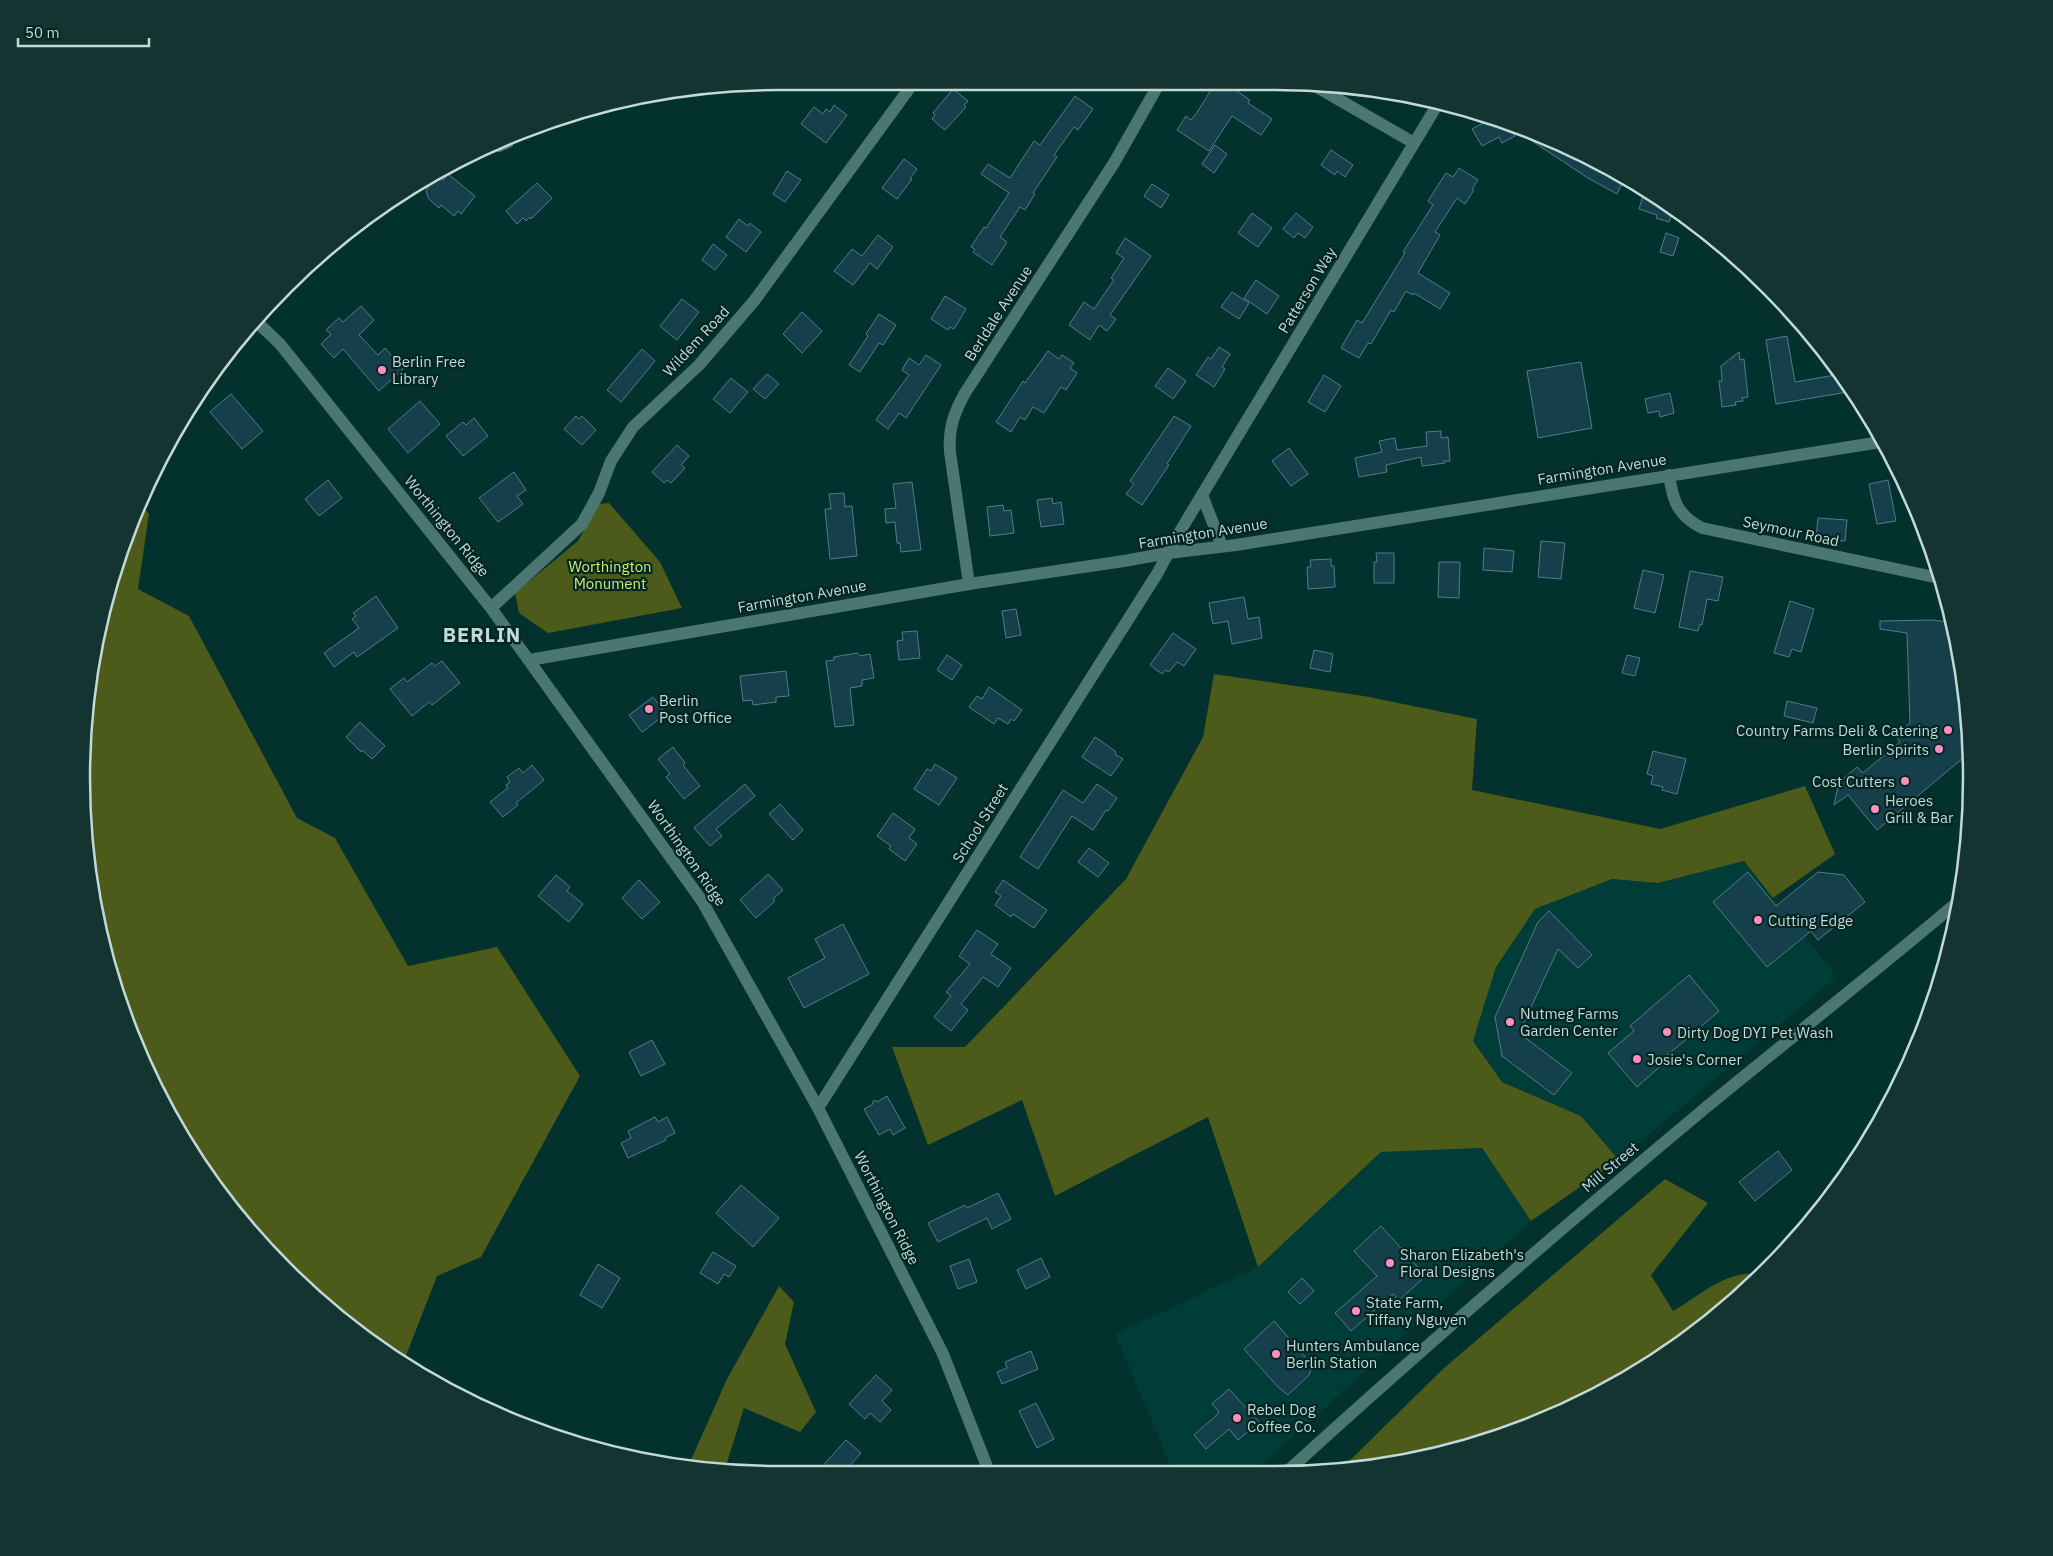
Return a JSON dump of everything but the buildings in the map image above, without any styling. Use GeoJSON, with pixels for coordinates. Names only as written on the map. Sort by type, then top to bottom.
{"type":"FeatureCollection","features":[{"type":"Feature","properties":{"kind":"street","name":"Wildem Road"},"geometry":{"type":"LineString","coordinates":[[491,608],[582,524],[599,493],[611,461],[633,427],[699,365],[754,301],[908,90]]}},
{"type":"Feature","properties":{"kind":"street","name":"Berldale Avenue"},"geometry":{"type":"LineString","coordinates":[[969,584],[950,452],[951,422],[965,393],[1114,163],[1155,90]]}},
{"type":"Feature","properties":{"kind":"street"},"geometry":{"type":"LineString","coordinates":[[1324,91],[1414,144]]}},
{"type":"Feature","properties":{"kind":"street","name":"Patterson Way"},"geometry":{"type":"LineString","coordinates":[[1168,553],[1435,109]]}},
{"type":"Feature","properties":{"kind":"street","name":"Worthington Ridge"},"geometry":{"type":"LineString","coordinates":[[260,325],[280,344],[491,608],[702,901],[818,1108],[944,1354],[987,1466]]}},
{"type":"Feature","properties":{"kind":"street","name":"Farmington Avenue"},"geometry":{"type":"LineString","coordinates":[[529,660],[969,584],[1124,562],[1168,553],[1876,443]]}},
{"type":"Feature","properties":{"kind":"street","name":"Seymour Road"},"geometry":{"type":"LineString","coordinates":[[1669,475],[1672,494],[1678,509],[1689,521],[1702,528],[1932,577]]}},
{"type":"Feature","properties":{"kind":"street"},"geometry":{"type":"LineString","coordinates":[[1202,495],[1222,546]]}},
{"type":"Feature","properties":{"kind":"street","name":"School Street"},"geometry":{"type":"LineString","coordinates":[[818,1108],[1134,610],[1168,553]]}},
{"type":"Feature","properties":{"kind":"street","name":"Mill Street"},"geometry":{"type":"LineString","coordinates":[[1294,1466],[1423,1349],[1543,1245],[1706,1108],[1951,908]]}},
{"type":"Feature","properties":{"kind":"shaded area"},"geometry":{"type":"Polygon","coordinates":[[[1744,861],[1830,968],[1835,978],[1619,1160],[1581,1116],[1502,1082],[1473,1041],[1496,967],[1535,909],[1612,879],[1658,883],[1744,861]]]}},
{"type":"Feature","properties":{"kind":"shaded area"},"geometry":{"type":"Polygon","coordinates":[[[1482,1148],[1531,1221],[1260,1466],[1171,1466],[1115,1334],[1258,1267],[1381,1152],[1482,1148]]]}},
{"type":"Feature","properties":{"kind":"green space","name":"Worthington Monument"},"geometry":{"type":"Polygon","coordinates":[[[609,503],[660,562],[682,608],[548,633],[519,613],[515,593],[578,541],[599,504],[609,503]]]}},
{"type":"Feature","properties":{"kind":"green space"},"geometry":{"type":"Polygon","coordinates":[[[145,509],[149,514],[138,589],[189,616],[297,818],[335,838],[408,966],[497,947],[580,1076],[481,1257],[437,1276],[406,1356],[359,1324],[324,1295],[292,1264],[261,1232],[232,1197],[182,1122],[142,1041],[113,956],[103,912],[91,823],[90,778],[91,733],[103,644],[113,600],[145,509]]]}},
{"type":"Feature","properties":{"kind":"green space"},"geometry":{"type":"Polygon","coordinates":[[[1214,674],[1364,696],[1477,719],[1472,790],[1660,829],[1805,786],[1835,854],[1773,898],[1744,861],[1658,883],[1612,879],[1535,909],[1496,967],[1473,1041],[1502,1082],[1581,1116],[1619,1160],[1531,1221],[1482,1148],[1381,1152],[1258,1267],[1208,1117],[1055,1196],[1022,1100],[928,1145],[892,1047],[965,1047],[1126,879],[1203,737],[1214,674]]]}},
{"type":"Feature","properties":{"kind":"green space"},"geometry":{"type":"Polygon","coordinates":[[[1665,1179],[1708,1203],[1651,1275],[1673,1311],[1713,1285],[1730,1277],[1751,1274],[1694,1324],[1619,1374],[1579,1395],[1538,1414],[1453,1443],[1409,1453],[1348,1462],[1443,1369],[1665,1179]]]}},
{"type":"Feature","properties":{"kind":"green space"},"geometry":{"type":"Polygon","coordinates":[[[779,1286],[794,1302],[785,1344],[816,1412],[800,1432],[744,1408],[726,1464],[691,1460],[727,1379],[779,1286]]]}},
{"type":"Feature","properties":{"kind":"place","name":"Berlin Free Library"},"geometry":{"type":"Point","coordinates":[382,370]}},
{"type":"Feature","properties":{"kind":"place","name":"Berlin Post Office"},"geometry":{"type":"Point","coordinates":[649,709]}},
{"type":"Feature","properties":{"kind":"place","name":"Country Farms Deli & Catering"},"geometry":{"type":"Point","coordinates":[1948,730]}},
{"type":"Feature","properties":{"kind":"place","name":"Berlin Spirits"},"geometry":{"type":"Point","coordinates":[1939,749]}},
{"type":"Feature","properties":{"kind":"place","name":"Cost Cutters"},"geometry":{"type":"Point","coordinates":[1905,781]}},
{"type":"Feature","properties":{"kind":"place","name":"Heroes Grill & Bar"},"geometry":{"type":"Point","coordinates":[1875,809]}},
{"type":"Feature","properties":{"kind":"place","name":"Cutting Edge"},"geometry":{"type":"Point","coordinates":[1758,920]}},
{"type":"Feature","properties":{"kind":"place","name":"Nutmeg Farms Garden Center"},"geometry":{"type":"Point","coordinates":[1510,1022]}},
{"type":"Feature","properties":{"kind":"place","name":"Dirty Dog DYI Pet Wash"},"geometry":{"type":"Point","coordinates":[1667,1032]}},
{"type":"Feature","properties":{"kind":"place","name":"Josie's Corner"},"geometry":{"type":"Point","coordinates":[1637,1059]}},
{"type":"Feature","properties":{"kind":"place","name":"Sharon Elizabeth's Floral Designs"},"geometry":{"type":"Point","coordinates":[1390,1263]}},
{"type":"Feature","properties":{"kind":"place","name":"State Farm, Tiffany Nguyen"},"geometry":{"type":"Point","coordinates":[1356,1311]}},
{"type":"Feature","properties":{"kind":"place","name":"Hunters Ambulance Berlin Station"},"geometry":{"type":"Point","coordinates":[1276,1354]}},
{"type":"Feature","properties":{"kind":"place","name":"Rebel Dog Coffee Co."},"geometry":{"type":"Point","coordinates":[1237,1418]}},
{"type":"Feature","properties":{"kind":"district","name":"BERLIN"},"geometry":{"type":"Point","coordinates":[482,634]}}]}
